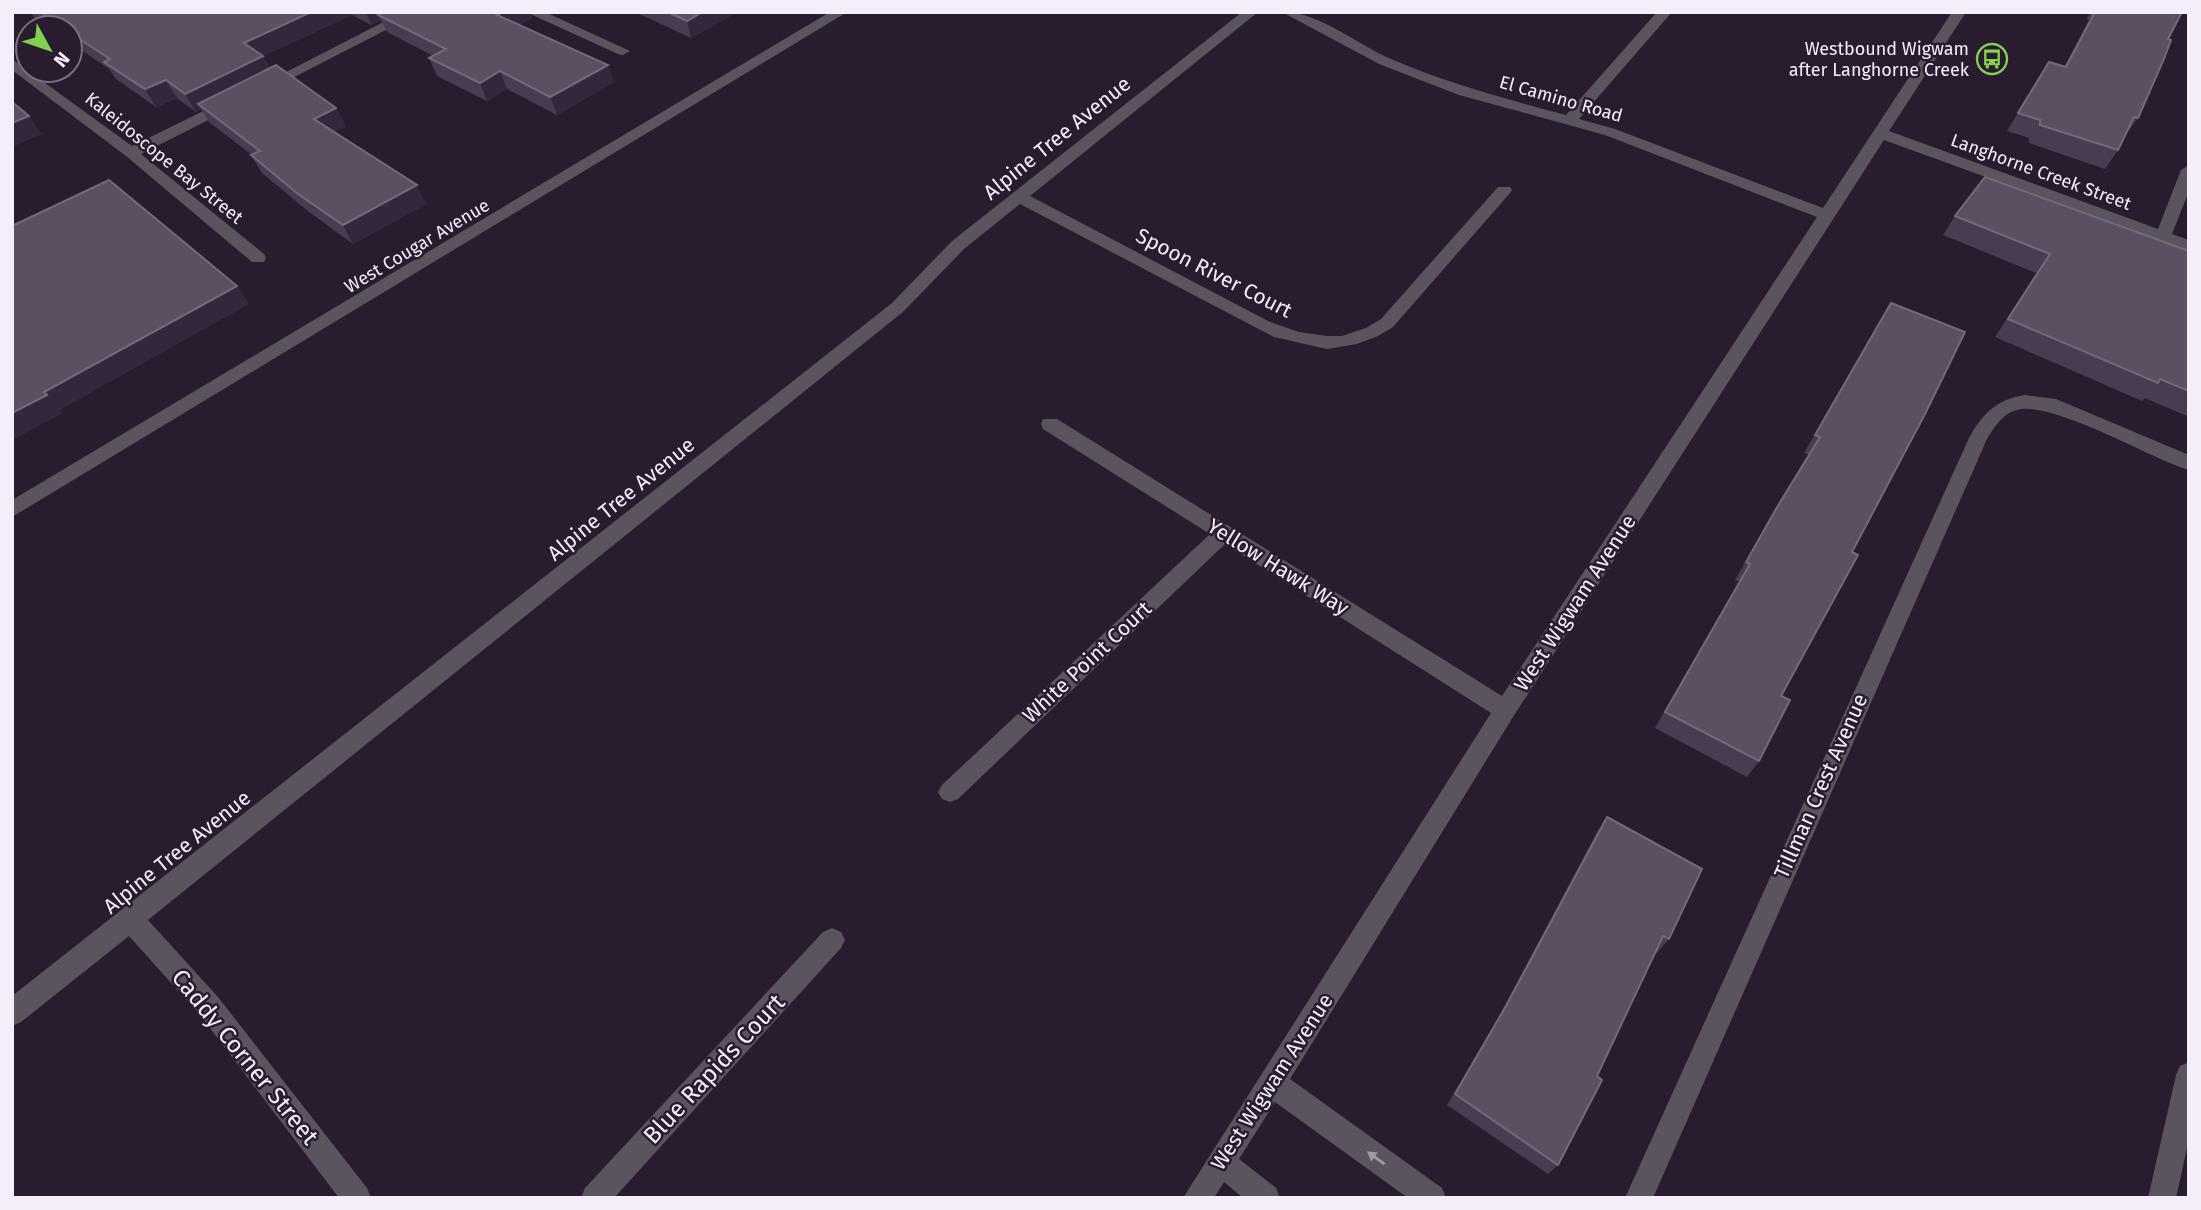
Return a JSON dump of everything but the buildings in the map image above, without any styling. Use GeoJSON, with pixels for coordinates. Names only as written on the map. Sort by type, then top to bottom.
{"type":"FeatureCollection","features":[{"type":"Feature","properties":{"kind":"street"},"geometry":{"type":"LineString","coordinates":[[131,153],[414,12]]}},
{"type":"Feature","properties":{"kind":"street"},"geometry":{"type":"LineString","coordinates":[[533,12],[623,51]]}},
{"type":"Feature","properties":{"kind":"street","name":"West Cougar Avenue"},"geometry":{"type":"LineString","coordinates":[[12,510],[840,12]]}},
{"type":"Feature","properties":{"kind":"street","name":"Alpine Tree Avenue"},"geometry":{"type":"LineString","coordinates":[[12,1013],[898,307],[958,245],[1251,12]]}},
{"type":"Feature","properties":{"kind":"street","name":"El Camino Road"},"geometry":{"type":"LineString","coordinates":[[1289,12],[1384,61],[1452,88],[1610,132],[1827,215]]}},
{"type":"Feature","properties":{"kind":"street"},"geometry":{"type":"LineString","coordinates":[[1569,121],[1665,12]]}},
{"type":"Feature","properties":{"kind":"street","name":"West Wigwam Avenue"},"geometry":{"type":"LineString","coordinates":[[1197,1198],[1505,710],[1959,12]]}},
{"type":"Feature","properties":{"kind":"street","name":"Kaleidoscope Bay Street"},"geometry":{"type":"LineString","coordinates":[[12,63],[131,153],[258,258]]}},
{"type":"Feature","properties":{"kind":"street","name":"Langhorne Creek Street"},"geometry":{"type":"LineString","coordinates":[[1880,133],[2189,246]]}},
{"type":"Feature","properties":{"kind":"street"},"geometry":{"type":"LineString","coordinates":[[2163,237],[2189,170]]}},
{"type":"Feature","properties":{"kind":"street","name":"Spoon River Court"},"geometry":{"type":"LineString","coordinates":[[1019,197],[1264,326],[1297,340],[1327,343],[1352,341],[1371,335],[1387,323],[1504,190]]}},
{"type":"Feature","properties":{"kind":"street","name":"Tillman Crest Avenue"},"geometry":{"type":"LineString","coordinates":[[1639,1198],[1978,438],[1991,416],[2010,404],[2029,401],[2064,408],[2189,463]]}},
{"type":"Feature","properties":{"kind":"street","name":"Yellow Hawk Way"},"geometry":{"type":"LineString","coordinates":[[1050,425],[1505,710]]}},
{"type":"Feature","properties":{"kind":"street","name":"White Point Court"},"geometry":{"type":"LineString","coordinates":[[950,792],[1224,533]]}},
{"type":"Feature","properties":{"kind":"street","name":"Caddy Corner Street"},"geometry":{"type":"LineString","coordinates":[[130,919],[208,1006],[357,1198]]}},
{"type":"Feature","properties":{"kind":"street","name":"Blue Rapids Court"},"geometry":{"type":"LineString","coordinates":[[595,1198],[832,940]]}},
{"type":"Feature","properties":{"kind":"street"},"geometry":{"type":"LineString","coordinates":[[2162,1198],[2189,1075]]}},
{"type":"Feature","properties":{"kind":"street"},"geometry":{"type":"LineString","coordinates":[[1272,1083],[1432,1198]]}},
{"type":"Feature","properties":{"kind":"street"},"geometry":{"type":"LineString","coordinates":[[1220,1162],[1266,1198]]}},
{"type":"Feature","properties":{"kind":"place","name":"Westbound Wigwam after Langhorne Creek"},"geometry":{"type":"Point","coordinates":[1992,59]}}]}
